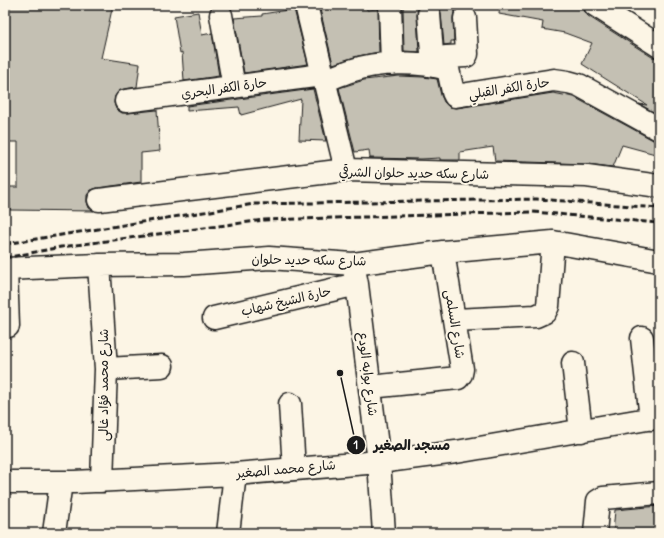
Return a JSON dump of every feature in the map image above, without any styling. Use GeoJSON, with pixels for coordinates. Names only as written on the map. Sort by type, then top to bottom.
{"type":"FeatureCollection","features":[{"type":"Feature","properties":{"kind":"street"},"geometry":{"type":"LineString","coordinates":[[306,5],[346,170]]}},
{"type":"Feature","properties":{"kind":"street"},"geometry":{"type":"LineString","coordinates":[[390,5],[392,64]]}},
{"type":"Feature","properties":{"kind":"street"},"geometry":{"type":"LineString","coordinates":[[594,5],[659,46]]}},
{"type":"Feature","properties":{"kind":"street"},"geometry":{"type":"LineString","coordinates":[[429,14],[439,67]]}},
{"type":"Feature","properties":{"kind":"street"},"geometry":{"type":"LineString","coordinates":[[221,15],[234,87]]}},
{"type":"Feature","properties":{"kind":"street"},"geometry":{"type":"LineString","coordinates":[[439,67],[446,57],[466,56],[465,18]]}},
{"type":"Feature","properties":{"kind":"street"},"geometry":{"type":"LineString","coordinates":[[323,78],[378,64],[408,64],[439,67]]}},
{"type":"Feature","properties":{"kind":"street","name":"حارة الكفر القبلي"},"geometry":{"type":"LineString","coordinates":[[439,67],[448,69],[455,96],[554,80],[568,82],[579,85],[659,129]]}},
{"type":"Feature","properties":{"kind":"street","name":"حارة الكفر البحري"},"geometry":{"type":"LineString","coordinates":[[126,101],[234,87],[323,78]]}},
{"type":"Feature","properties":{"kind":"street","name":"شارع سكه حديد حلوان الشرقي"},"geometry":{"type":"LineString","coordinates":[[99,200],[346,170],[587,176],[659,186]]}},
{"type":"Feature","properties":{"kind":"street"},"geometry":{"type":"LineString","coordinates":[[455,320],[536,316],[545,312],[548,306],[553,242]]}},
{"type":"Feature","properties":{"kind":"street","name":"شارع سكه حديد حلوان"},"geometry":{"type":"LineString","coordinates":[[5,269],[99,265],[184,264],[269,258],[355,274],[443,252],[553,242],[659,262]]}},
{"type":"Feature","properties":{"kind":"street","name":"شارع السلمى"},"geometry":{"type":"LineString","coordinates":[[370,387],[458,378],[461,374],[462,369],[455,320],[443,252]]}},
{"type":"Feature","properties":{"kind":"street","name":"شارع محمد فؤاد غالى"},"geometry":{"type":"LineString","coordinates":[[99,265],[106,369],[102,480]]}},
{"type":"Feature","properties":{"kind":"street"},"geometry":{"type":"LineString","coordinates":[[5,269],[8,326]]}},
{"type":"Feature","properties":{"kind":"street","name":"حارة الشيخ شهاب"},"geometry":{"type":"LineString","coordinates":[[214,318],[355,274]]}},
{"type":"Feature","properties":{"kind":"street","name":"شارع بوابه الودع"},"geometry":{"type":"LineString","coordinates":[[355,274],[379,462],[384,533]]}},
{"type":"Feature","properties":{"kind":"street"},"geometry":{"type":"LineString","coordinates":[[642,338],[655,418]]}},
{"type":"Feature","properties":{"kind":"street"},"geometry":{"type":"LineString","coordinates":[[573,363],[581,430]]}},
{"type":"Feature","properties":{"kind":"street"},"geometry":{"type":"LineString","coordinates":[[106,369],[162,366]]}},
{"type":"Feature","properties":{"kind":"street"},"geometry":{"type":"LineString","coordinates":[[290,404],[294,469]]}},
{"type":"Feature","properties":{"kind":"street","name":"شارع محمد الصغير"},"geometry":{"type":"LineString","coordinates":[[5,482],[60,482],[235,474],[379,462],[456,452],[655,418]]}},
{"type":"Feature","properties":{"kind":"street"},"geometry":{"type":"LineString","coordinates":[[228,533],[235,474]]}},
{"type":"Feature","properties":{"kind":"street"},"geometry":{"type":"LineString","coordinates":[[54,533],[60,482]]}},
{"type":"Feature","properties":{"kind":"street"},"geometry":{"type":"LineString","coordinates":[[595,533],[598,501],[603,498],[659,493]]}},
{"type":"Feature","properties":{"kind":"building"},"geometry":{"type":"Polygon","coordinates":[[[5,5],[113,5],[101,58],[140,64],[137,87],[119,91],[115,96],[114,103],[116,109],[122,113],[157,110],[160,151],[141,153],[141,182],[91,190],[87,195],[87,202],[89,208],[94,211],[10,210],[9,187],[18,187],[18,142],[5,142],[5,5]]]}},
{"type":"Feature","properties":{"kind":"building"},"geometry":{"type":"Polygon","coordinates":[[[319,5],[366,5],[367,10],[378,9],[379,52],[358,56],[333,64],[319,5]]]}},
{"type":"Feature","properties":{"kind":"building"},"geometry":{"type":"Polygon","coordinates":[[[437,5],[454,5],[454,41],[451,41],[451,44],[444,45],[441,13],[437,5]]]}},
{"type":"Feature","properties":{"kind":"building"},"geometry":{"type":"Polygon","coordinates":[[[500,5],[582,5],[588,16],[652,57],[659,58],[659,115],[639,104],[647,105],[582,64],[592,43],[565,33],[542,29],[543,22],[499,14],[500,5]]]}},
{"type":"Feature","properties":{"kind":"building"},"geometry":{"type":"Polygon","coordinates":[[[420,6],[417,15],[419,52],[404,51],[403,7],[420,6]]]}},
{"type":"Feature","properties":{"kind":"building"},"geometry":{"type":"Polygon","coordinates":[[[294,9],[308,64],[244,73],[234,18],[262,16],[262,14],[294,9]]]}},
{"type":"Feature","properties":{"kind":"building"},"geometry":{"type":"Polygon","coordinates":[[[198,12],[202,35],[212,33],[219,76],[184,81],[182,52],[180,53],[174,16],[198,12]]]}},
{"type":"Feature","properties":{"kind":"building"},"geometry":{"type":"Polygon","coordinates":[[[399,76],[437,79],[444,102],[449,107],[457,108],[553,93],[574,97],[653,140],[659,141],[659,155],[622,145],[613,167],[587,164],[495,161],[493,147],[460,152],[460,160],[440,160],[440,158],[370,158],[369,150],[355,152],[339,88],[364,80],[399,76]]]}},
{"type":"Feature","properties":{"kind":"building"},"geometry":{"type":"Polygon","coordinates":[[[313,89],[326,141],[299,140],[301,99],[241,115],[239,107],[187,111],[187,106],[313,89]]]}},
{"type":"Feature","properties":{"kind":"building"},"geometry":{"type":"Polygon","coordinates":[[[659,506],[659,533],[613,533],[615,510],[659,506]]]}},
{"type":"Feature","properties":{"kind":"railway"},"geometry":{"type":"LineString","coordinates":[[5,244],[254,204],[537,199],[659,208]]}},
{"type":"Feature","properties":{"kind":"railway"},"geometry":{"type":"LineString","coordinates":[[5,258],[61,247],[264,220],[533,212],[659,223]]}},
{"type":"Feature","properties":{"kind":"place","name":"مسجد الصغير"},"geometry":{"type":"Point","coordinates":[340,373]}}]}
